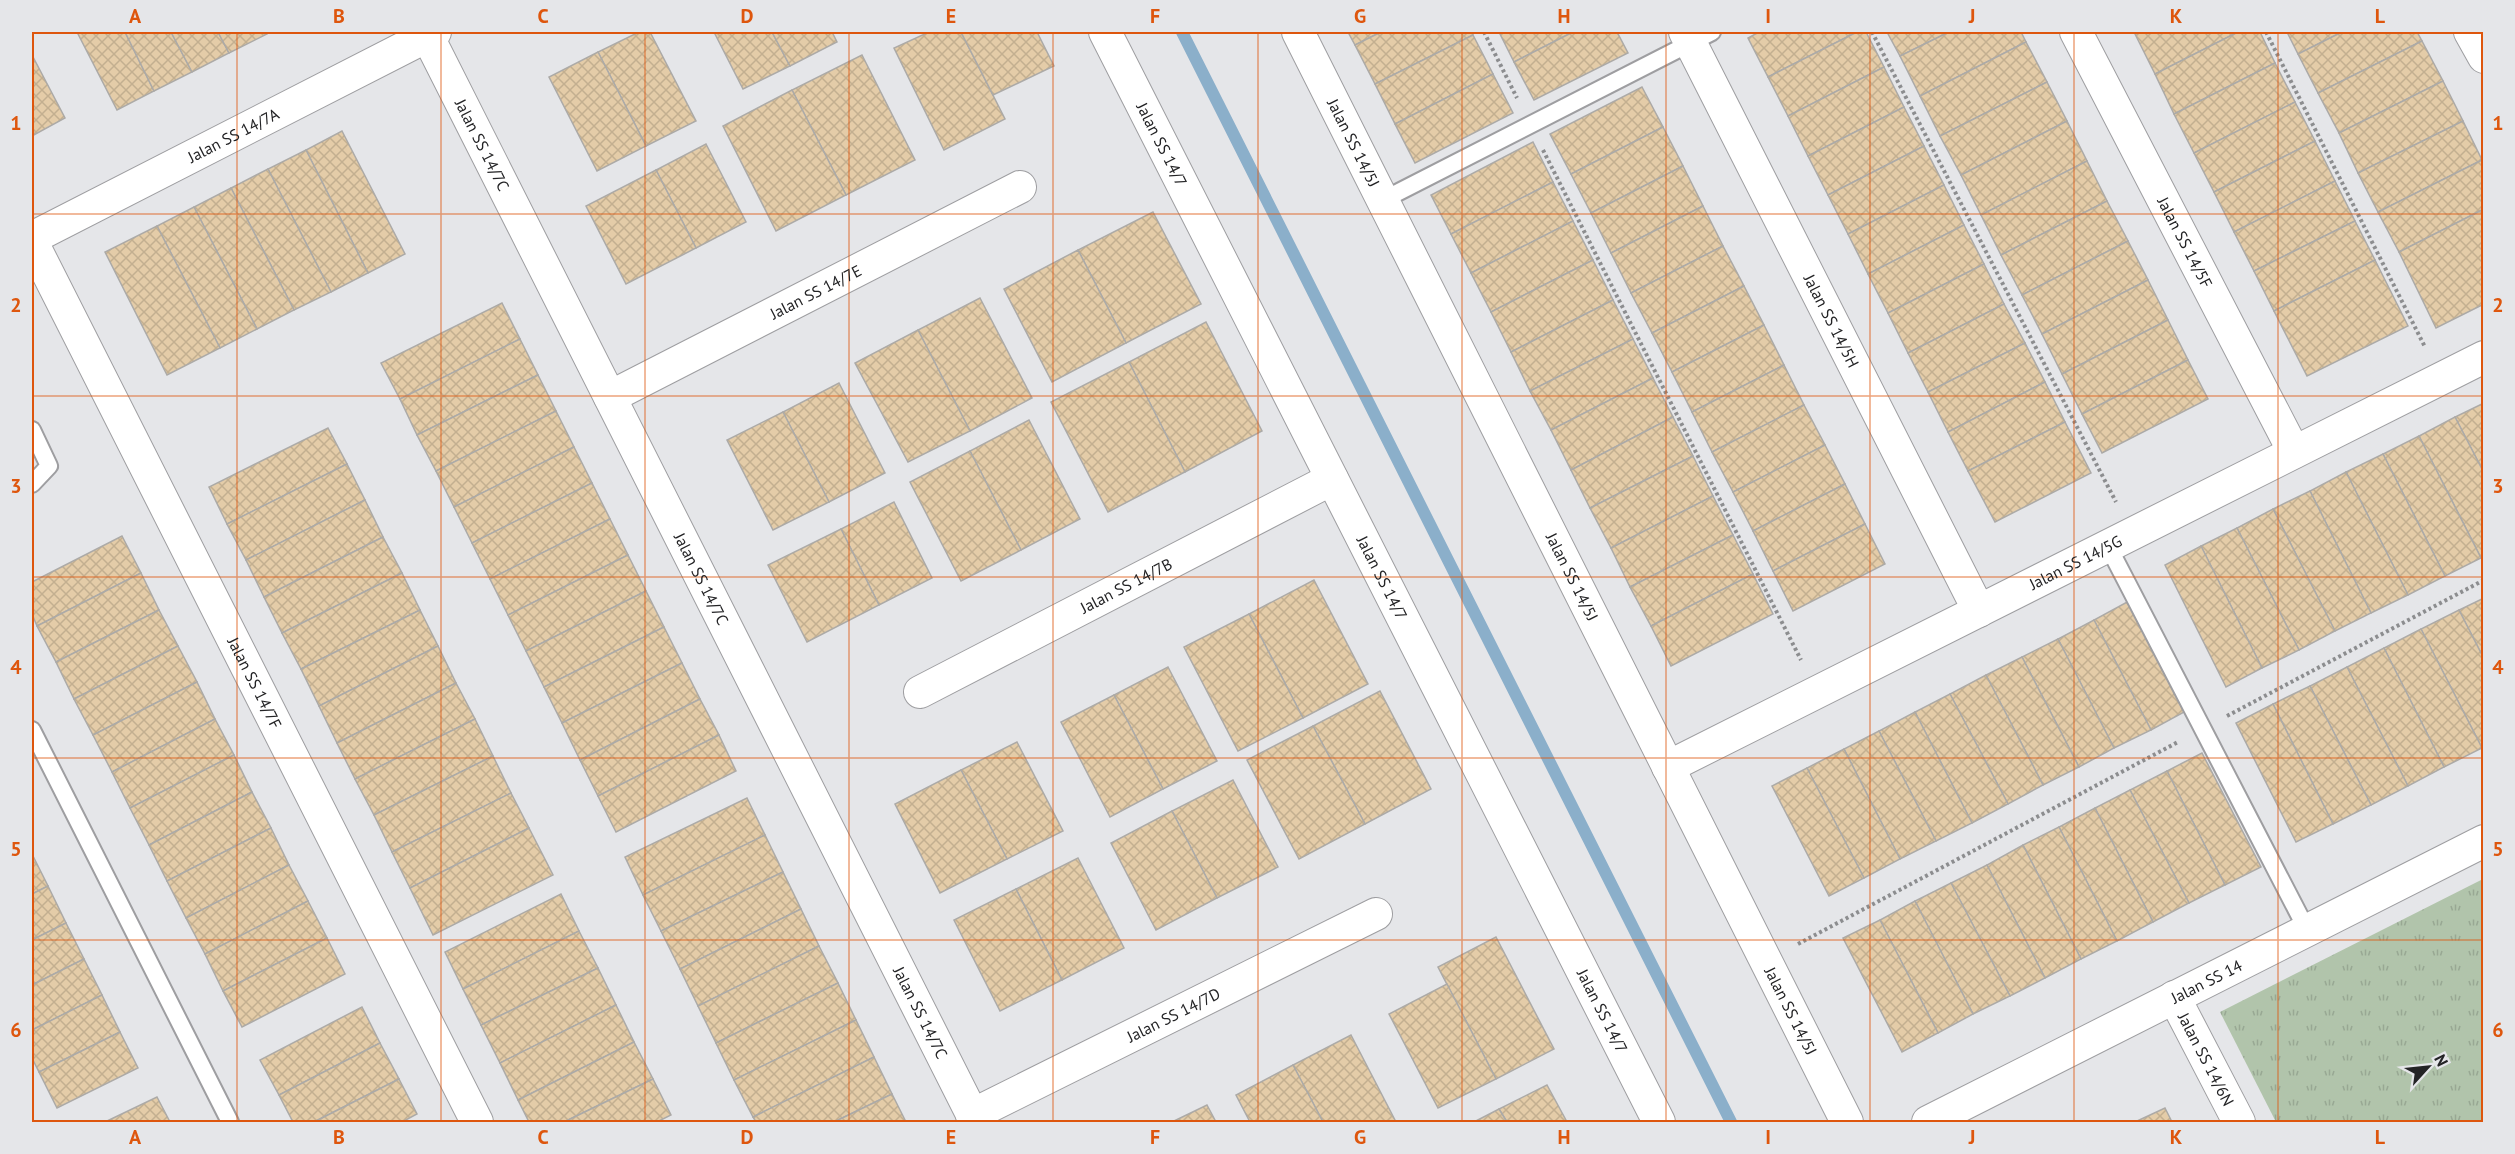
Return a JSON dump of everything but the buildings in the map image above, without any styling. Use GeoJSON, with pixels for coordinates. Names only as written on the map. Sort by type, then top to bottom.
{"type":"FeatureCollection","features":[{"type":"Feature","properties":{"kind":"street","name":"Jalan SS 14/7"},"geometry":{"type":"LineString","coordinates":[[1105,32],[1659,1122]]}},
{"type":"Feature","properties":{"kind":"street","name":"Jalan SS 14/5J"},"geometry":{"type":"LineString","coordinates":[[1299,32],[1847,1122]]}},
{"type":"Feature","properties":{"kind":"street","name":"Jalan SS 14/5F"},"geometry":{"type":"LineString","coordinates":[[2076,32],[2294,452]]}},
{"type":"Feature","properties":{"kind":"street"},"geometry":{"type":"LineString","coordinates":[[2470,32],[2484,57]]}},
{"type":"Feature","properties":{"kind":"street","name":"Jalan SS 14/7A"},"geometry":{"type":"LineString","coordinates":[[32,240],[431,33]]}},
{"type":"Feature","properties":{"kind":"street","name":"Jalan SS 14/7C"},"geometry":{"type":"LineString","coordinates":[[431,33],[610,397],[974,1119]]}},
{"type":"Feature","properties":{"kind":"street","name":"Jalan SS 14/5H"},"geometry":{"type":"LineString","coordinates":[[1696,35],[1979,611]]}},
{"type":"Feature","properties":{"kind":"street","name":"Jalan SS 14/7E"},"geometry":{"type":"LineString","coordinates":[[610,397],[1020,188]]}},
{"type":"Feature","properties":{"kind":"street","name":"Jalan SS 14/7F"},"geometry":{"type":"LineString","coordinates":[[32,240],[477,1122]]}},
{"type":"Feature","properties":{"kind":"street","name":"Jalan SS 14/5G"},"geometry":{"type":"LineString","coordinates":[[1668,767],[2484,357]]}},
{"type":"Feature","properties":{"kind":"street","name":"Jalan SS 14/7B"},"geometry":{"type":"LineString","coordinates":[[920,692],[1332,479]]}},
{"type":"Feature","properties":{"kind":"street","name":"Jalan SS 14"},"geometry":{"type":"LineString","coordinates":[[1928,1122],[2484,841]]}},
{"type":"Feature","properties":{"kind":"street","name":"Jalan SS 14/7D"},"geometry":{"type":"LineString","coordinates":[[974,1119],[1376,914]]}},
{"type":"Feature","properties":{"kind":"street","name":"Jalan SS 14/6N"},"geometry":{"type":"LineString","coordinates":[[2174,997],[2239,1122]]}},
{"type":"Feature","properties":{"kind":"lane"},"geometry":{"type":"LineString","coordinates":[[1383,200],[1531,125],[1696,35]]}},
{"type":"Feature","properties":{"kind":"lane"},"geometry":{"type":"LineString","coordinates":[[32,430],[49,466],[32,484]]}},
{"type":"Feature","properties":{"kind":"lane"},"geometry":{"type":"LineString","coordinates":[[2120,540],[2203,729],[2307,930]]}},
{"type":"Feature","properties":{"kind":"lane"},"geometry":{"type":"LineString","coordinates":[[32,730],[230,1122]]}},
{"type":"Feature","properties":{"kind":"path"},"geometry":{"type":"LineString","coordinates":[[1484,32],[1817,692]]}},
{"type":"Feature","properties":{"kind":"path"},"geometry":{"type":"LineString","coordinates":[[1872,32],[2120,540]]}},
{"type":"Feature","properties":{"kind":"path"},"geometry":{"type":"LineString","coordinates":[[2266,32],[2441,379]]}},
{"type":"Feature","properties":{"kind":"path"},"geometry":{"type":"LineString","coordinates":[[1765,961],[2484,580]]}},
{"type":"Feature","properties":{"kind":"green space"},"geometry":{"type":"Polygon","coordinates":[[[2483,879],[2483,1122],[2276,1122],[2220,1012],[2483,879]]]}},
{"type":"Feature","properties":{"kind":"waterway"},"geometry":{"type":"LineString","coordinates":[[1182,32],[1731,1122]]}}]}
